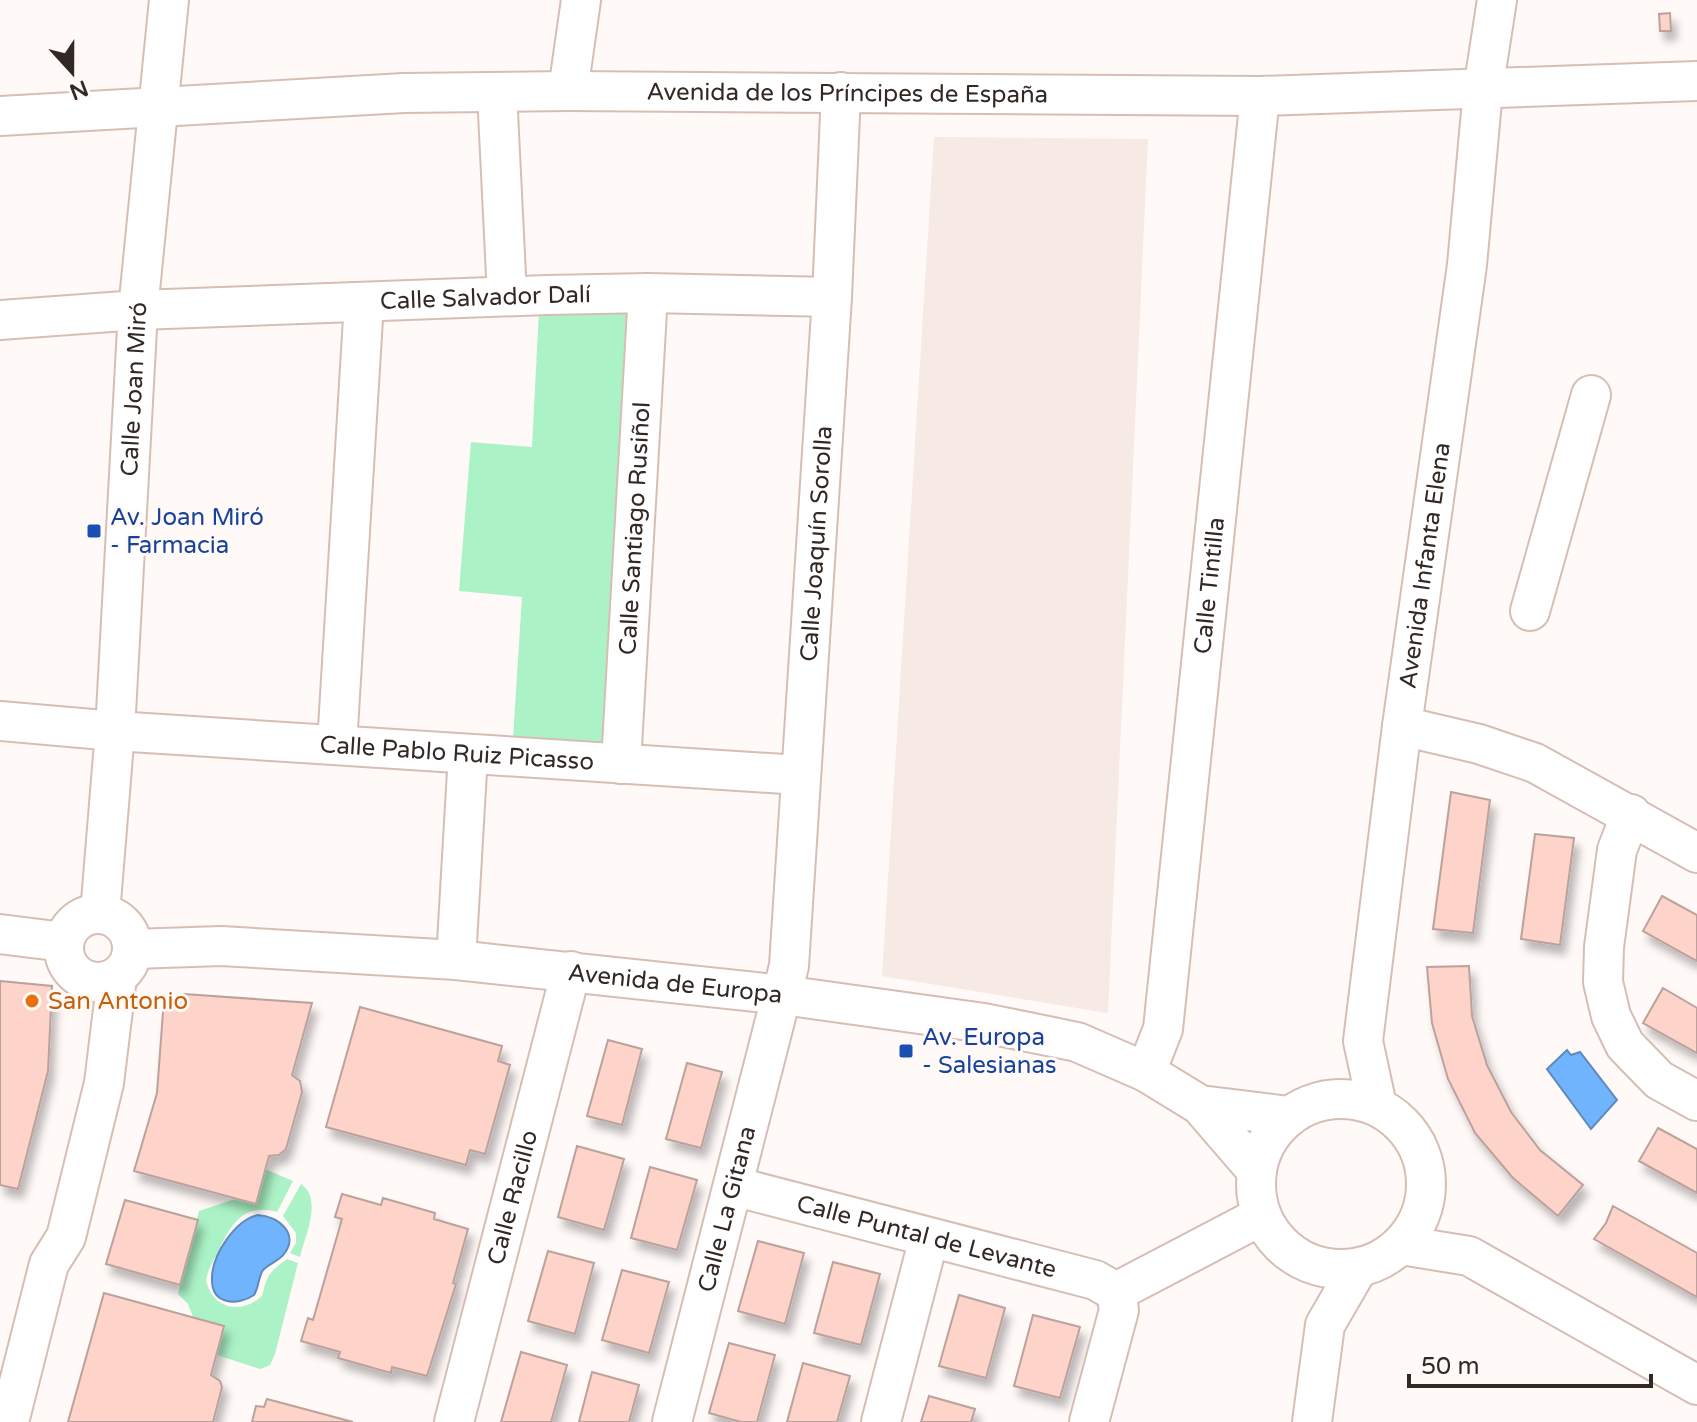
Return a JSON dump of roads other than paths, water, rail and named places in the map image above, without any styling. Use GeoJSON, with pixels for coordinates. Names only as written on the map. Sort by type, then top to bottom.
{"type":"FeatureCollection","features":[{"type":"Feature","properties":{"kind":"street","name":"Calle Joan Miró"},"geometry":{"type":"LineString","coordinates":[[100,914],[115,731],[138,310],[169,0]]}},
{"type":"Feature","properties":{"kind":"street"},"geometry":{"type":"LineString","coordinates":[[568,91],[581,0]]}},
{"type":"Feature","properties":{"kind":"street","name":"Avenida Infanta Elena"},"geometry":{"type":"LineString","coordinates":[[1377,1106],[1363,1041],[1402,726],[1467,265],[1483,90],[1497,0]]}},
{"type":"Feature","properties":{"kind":"street","name":"Avenida de los Príncipes de España"},"geometry":{"type":"LineString","coordinates":[[0,116],[404,93],[568,91],[1260,96],[1697,81]]}},
{"type":"Feature","properties":{"kind":"street"},"geometry":{"type":"LineString","coordinates":[[497,92],[507,296]]}},
{"type":"Feature","properties":{"kind":"street","name":"Calle Joaquín Sorolla"},"geometry":{"type":"LineString","coordinates":[[783,995],[789,966],[832,297],[841,92]]}},
{"type":"Feature","properties":{"kind":"street","name":"Calle Tintilla"},"geometry":{"type":"LineString","coordinates":[[1146,1072],[1163,1029],[1260,96]]}},
{"type":"Feature","properties":{"kind":"street","name":"Calle Salvador Dalí"},"geometry":{"type":"LineString","coordinates":[[0,320],[138,310],[507,296],[648,293],[832,297]]}},
{"type":"Feature","properties":{"kind":"street","name":"Calle Santiago Rusiñol"},"geometry":{"type":"LineString","coordinates":[[621,764],[648,293]]}},
{"type":"Feature","properties":{"kind":"street"},"geometry":{"type":"LineString","coordinates":[[337,745],[364,302]]}},
{"type":"Feature","properties":{"kind":"street"},"geometry":{"type":"LineString","coordinates":[[1530,611],[1591,395]]}},
{"type":"Feature","properties":{"kind":"street","name":"Calle Pablo Ruiz Picasso"},"geometry":{"type":"LineString","coordinates":[[0,721],[800,775]]}},
{"type":"Feature","properties":{"kind":"street"},"geometry":{"type":"LineString","coordinates":[[1402,726],[1479,744],[1535,763],[1697,853]]}},
{"type":"Feature","properties":{"kind":"street"},"geometry":{"type":"LineString","coordinates":[[456,960],[468,754]]}},
{"type":"Feature","properties":{"kind":"street"},"geometry":{"type":"LineString","coordinates":[[1631,814],[1617,850],[1604,947],[1603,982],[1611,1016],[1625,1045],[1659,1080],[1697,1101]]}},
{"type":"Feature","properties":{"kind":"street"},"geometry":{"type":"LineString","coordinates":[[9,1422],[49,1264],[66,1237],[104,1083],[115,970],[131,938],[120,921],[100,914],[90,915],[73,925],[64,942],[64,953],[75,973],[85,980],[115,970]]}},
{"type":"Feature","properties":{"kind":"street"},"geometry":{"type":"LineString","coordinates":[[0,934],[64,942]]}},
{"type":"Feature","properties":{"kind":"street","name":"Avenida de Europa"},"geometry":{"type":"LineString","coordinates":[[115,970],[221,946],[456,960],[783,995],[984,1023],[1077,1042],[1146,1072],[1200,1105],[1256,1170]]}},
{"type":"Feature","properties":{"kind":"street","name":"Calle Racillo"},"geometry":{"type":"LineString","coordinates":[[454,1422],[571,971]]}},
{"type":"Feature","properties":{"kind":"street","name":"Calle La Gitana"},"geometry":{"type":"LineString","coordinates":[[672,1422],[783,995]]}},
{"type":"Feature","properties":{"kind":"street","name":"Avenida Infanta Elena"},"geometry":{"type":"LineString","coordinates":[[1328,1099],[1363,1041]]}},
{"type":"Feature","properties":{"kind":"street"},"geometry":{"type":"LineString","coordinates":[[1328,1099],[1353,1099],[1377,1106],[1399,1120],[1415,1141],[1425,1166],[1427,1192],[1414,1229],[1401,1245],[1376,1262],[1358,1268],[1332,1269],[1306,1262],[1284,1248],[1270,1233],[1261,1216],[1255,1193],[1256,1170],[1262,1150],[1273,1131],[1288,1116],[1307,1105],[1328,1099]]}},
{"type":"Feature","properties":{"kind":"street","name":"Avenida de Europa"},"geometry":{"type":"LineString","coordinates":[[1200,1105],[1288,1116]]}},
{"type":"Feature","properties":{"kind":"street","name":"Calle Puntal de Levante"},"geometry":{"type":"LineString","coordinates":[[733,1186],[1095,1280],[1116,1292]]}},
{"type":"Feature","properties":{"kind":"street"},"geometry":{"type":"LineString","coordinates":[[1427,1192],[1469,1256]]}},
{"type":"Feature","properties":{"kind":"street"},"geometry":{"type":"LineString","coordinates":[[1089,1422],[1119,1310],[1116,1292],[1261,1216]]}},
{"type":"Feature","properties":{"kind":"street"},"geometry":{"type":"LineString","coordinates":[[881,1422],[929,1238]]}},
{"type":"Feature","properties":{"kind":"street"},"geometry":{"type":"LineString","coordinates":[[1401,1245],[1469,1256],[1697,1385]]}},
{"type":"Feature","properties":{"kind":"street"},"geometry":{"type":"LineString","coordinates":[[1306,1262],[1325,1325]]}},
{"type":"Feature","properties":{"kind":"street"},"geometry":{"type":"LineString","coordinates":[[1312,1422],[1325,1325],[1358,1268]]}},
{"type":"Feature","properties":{"kind":"water"},"geometry":{"type":"Polygon","coordinates":[[[1567,1050],[1571,1055],[1580,1052],[1617,1100],[1591,1129],[1547,1069],[1567,1050]]]}},
{"type":"Feature","properties":{"kind":"water"},"geometry":{"type":"Polygon","coordinates":[[[258,1215],[273,1219],[284,1227],[290,1240],[288,1247],[282,1257],[263,1270],[254,1295],[234,1302],[221,1299],[213,1288],[212,1280],[220,1250],[233,1231],[258,1215]]]}},
{"type":"Feature","properties":{"kind":"place","name":"Av. Joan Miró - Farmacia"},"geometry":{"type":"Point","coordinates":[94,531]}},
{"type":"Feature","properties":{"kind":"place","name":"San Antonio"},"geometry":{"type":"Point","coordinates":[32,1001]}},
{"type":"Feature","properties":{"kind":"place","name":"Av. Europa - Salesianas"},"geometry":{"type":"Point","coordinates":[906,1051]}}]}
